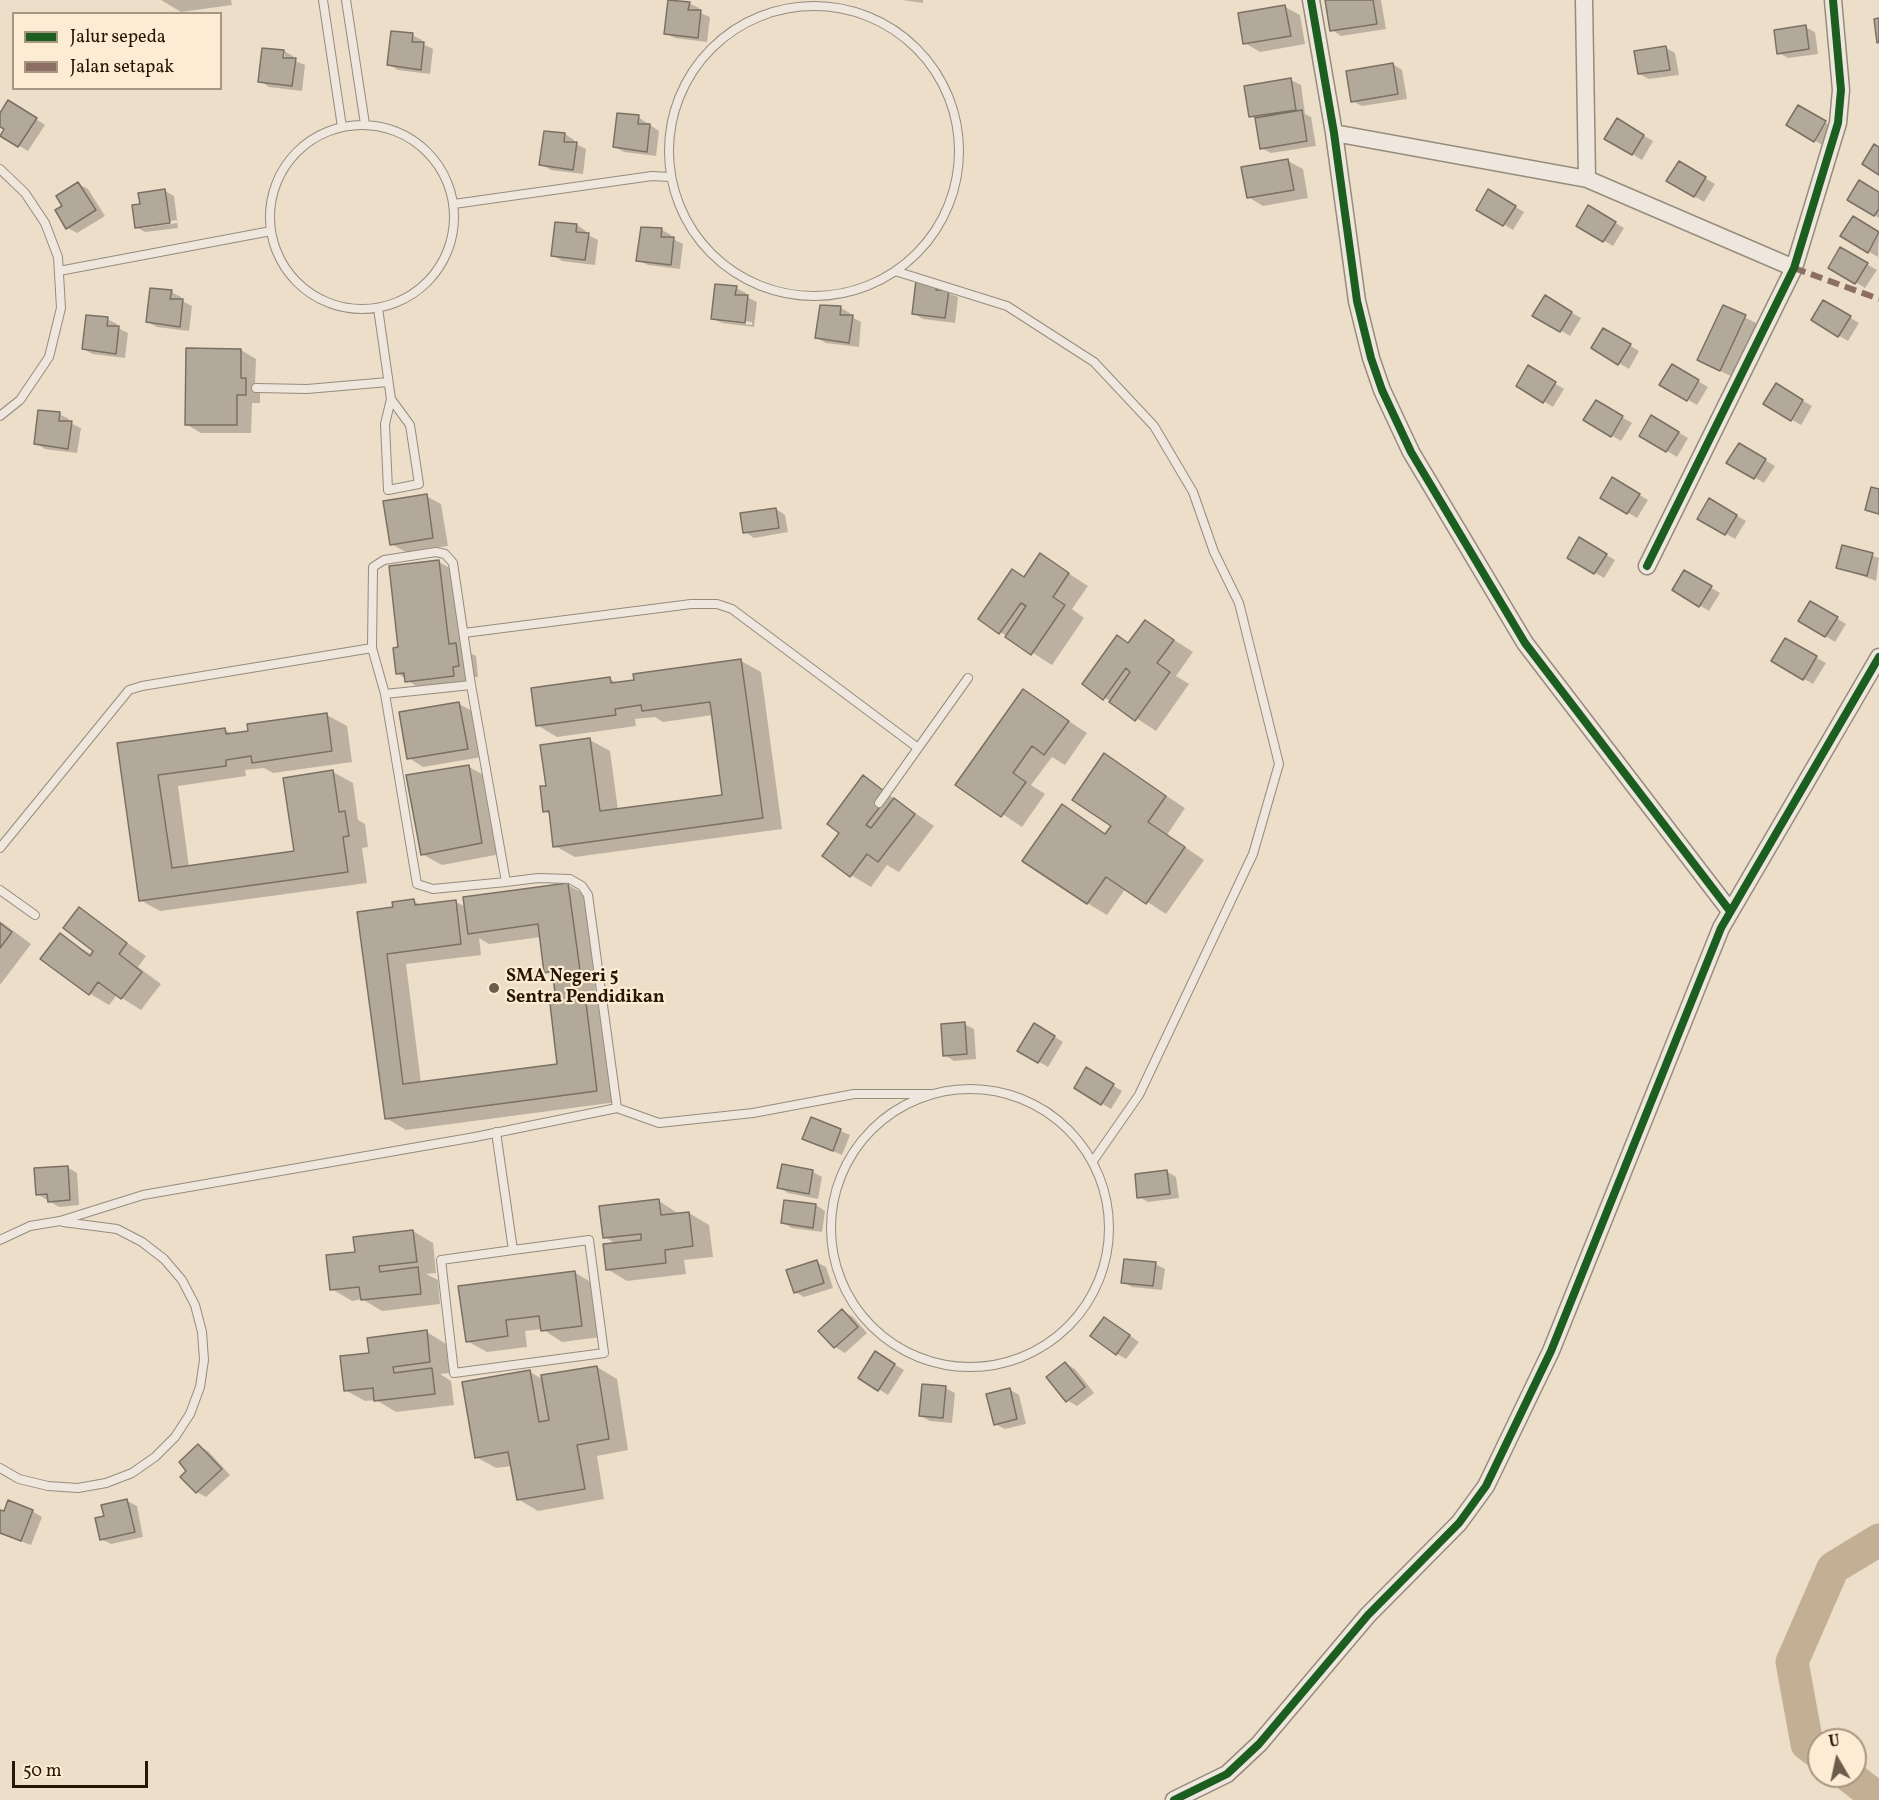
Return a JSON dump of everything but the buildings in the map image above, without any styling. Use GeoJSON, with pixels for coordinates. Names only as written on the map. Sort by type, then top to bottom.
{"type":"FeatureCollection","features":[{"type":"Feature","properties":{"kind":"street"},"geometry":{"type":"LineString","coordinates":[[1311,0],[1334,133],[1357,301],[1382,390],[1411,452],[1525,643],[1730,911]]}},
{"type":"Feature","properties":{"kind":"street"},"geometry":{"type":"LineString","coordinates":[[1584,0],[1587,179]]}},
{"type":"Feature","properties":{"kind":"street"},"geometry":{"type":"LineString","coordinates":[[1647,566],[1794,268],[1838,123],[1840,107],[1833,0]]}},
{"type":"Feature","properties":{"kind":"street"},"geometry":{"type":"LineString","coordinates":[[1334,133],[1587,179],[1794,268]]}},
{"type":"Feature","properties":{"kind":"street"},"geometry":{"type":"LineString","coordinates":[[1174,1800],[1227,1774],[1259,1743],[1368,1615],[1460,1522],[1486,1486],[1551,1351],[1730,911],[1879,657]]}},
{"type":"Feature","properties":{"kind":"lane"},"geometry":{"type":"LineString","coordinates":[[322,0],[342,127]]}},
{"type":"Feature","properties":{"kind":"lane"},"geometry":{"type":"LineString","coordinates":[[346,0],[365,124]]}},
{"type":"Feature","properties":{"kind":"lane"},"geometry":{"type":"LineString","coordinates":[[815,6],[851,11],[885,24],[915,45],[938,73],[956,116],[960,162],[949,207],[924,247],[888,277],[844,294],[798,296],[753,284],[714,258],[686,221],[670,177],[668,141],[675,105],[691,73],[715,45],[744,24],[778,10],[815,6]]}},
{"type":"Feature","properties":{"kind":"lane"},"geometry":{"type":"LineString","coordinates":[[365,124],[391,129],[414,140],[434,157],[447,179],[454,204],[454,232],[444,260],[427,282],[404,299],[378,308],[347,308],[320,299],[296,282],[279,258],[271,231],[270,203],[279,177],[289,162],[316,137],[342,127],[365,124]]}},
{"type":"Feature","properties":{"kind":"lane"},"geometry":{"type":"LineString","coordinates":[[0,169],[25,193],[45,223],[58,257],[61,308],[49,357],[20,400],[0,416]]}},
{"type":"Feature","properties":{"kind":"lane"},"geometry":{"type":"LineString","coordinates":[[454,204],[652,176],[670,177]]}},
{"type":"Feature","properties":{"kind":"lane"},"geometry":{"type":"LineString","coordinates":[[59,271],[271,231]]}},
{"type":"Feature","properties":{"kind":"lane"},"geometry":{"type":"LineString","coordinates":[[895,271],[1007,306],[1094,362],[1154,426],[1193,492],[1214,552],[1239,603],[1279,764],[1253,854],[1139,1095],[1093,1161]]}},
{"type":"Feature","properties":{"kind":"lane"},"geometry":{"type":"LineString","coordinates":[[378,308],[391,399],[386,424],[388,490],[419,484],[410,425],[391,399]]}},
{"type":"Feature","properties":{"kind":"lane"},"geometry":{"type":"LineString","coordinates":[[255,388],[307,389],[388,382]]}},
{"type":"Feature","properties":{"kind":"lane"},"geometry":{"type":"LineString","coordinates":[[506,882],[450,558],[436,552],[384,560],[373,567],[372,648],[385,694],[417,884],[433,889],[506,882],[538,878],[570,879],[582,886],[588,896],[617,1108]]}},
{"type":"Feature","properties":{"kind":"lane"},"geometry":{"type":"LineString","coordinates":[[464,633],[691,604],[717,604],[732,609],[918,748]]}},
{"type":"Feature","properties":{"kind":"lane"},"geometry":{"type":"LineString","coordinates":[[0,848],[129,690],[372,648]]}},
{"type":"Feature","properties":{"kind":"lane"},"geometry":{"type":"LineString","coordinates":[[879,803],[968,678]]}},
{"type":"Feature","properties":{"kind":"lane"},"geometry":{"type":"LineString","coordinates":[[385,694],[471,685]]}},
{"type":"Feature","properties":{"kind":"lane"},"geometry":{"type":"LineString","coordinates":[[0,890],[35,915]]}},
{"type":"Feature","properties":{"kind":"lane"},"geometry":{"type":"LineString","coordinates":[[0,1240],[30,1226],[60,1221],[143,1195],[617,1108],[659,1123],[753,1113],[854,1094],[931,1094],[978,1089],[1024,1099],[1064,1124],[1093,1161],[1108,1204],[1108,1249],[1095,1292],[1068,1328],[1030,1354],[987,1367],[941,1365],[899,1349],[864,1320],[840,1282],[830,1236],[835,1189],[856,1148],[889,1114],[931,1094]]}},
{"type":"Feature","properties":{"kind":"lane"},"geometry":{"type":"LineString","coordinates":[[496,1132],[513,1250]]}},
{"type":"Feature","properties":{"kind":"lane"},"geometry":{"type":"LineString","coordinates":[[0,1468],[19,1479],[48,1486],[78,1488],[106,1483],[155,1457],[175,1437],[190,1414],[200,1387],[204,1360],[202,1332],[195,1305],[176,1273],[164,1259],[142,1242],[117,1229],[60,1221]]}},
{"type":"Feature","properties":{"kind":"lane"},"geometry":{"type":"LineString","coordinates":[[589,1240],[604,1353],[454,1373],[441,1260],[513,1250],[589,1240]]}},
{"type":"Feature","properties":{"kind":"waterway"},"geometry":{"type":"LineString","coordinates":[[1807,1744],[1792,1662],[1833,1568],[1879,1540]]}},
{"type":"Feature","properties":{"kind":"waterway"},"geometry":{"type":"LineString","coordinates":[[1865,1788],[1879,1799]]}},
{"type":"Feature","properties":{"kind":"marked path"},"geometry":{"type":"LineString","coordinates":[[1794,268],[1879,299]]}},
{"type":"Feature","properties":{"kind":"cycle path"},"geometry":{"type":"LineString","coordinates":[[1311,0],[1334,133],[1357,301],[1371,358],[1382,390],[1411,452],[1525,643],[1730,911]]}},
{"type":"Feature","properties":{"kind":"cycle path"},"geometry":{"type":"LineString","coordinates":[[1647,566],[1794,268],[1838,123],[1841,90],[1833,0]]}},
{"type":"Feature","properties":{"kind":"cycle path"},"geometry":{"type":"LineString","coordinates":[[1174,1800],[1227,1774],[1259,1744],[1368,1615],[1459,1523],[1486,1486],[1551,1351],[1721,928],[1879,657]]}},
{"type":"Feature","properties":{"kind":"place","name":"SMA Negeri 5 Sentra Pendidikan"},"geometry":{"type":"Point","coordinates":[494,988]}}]}
